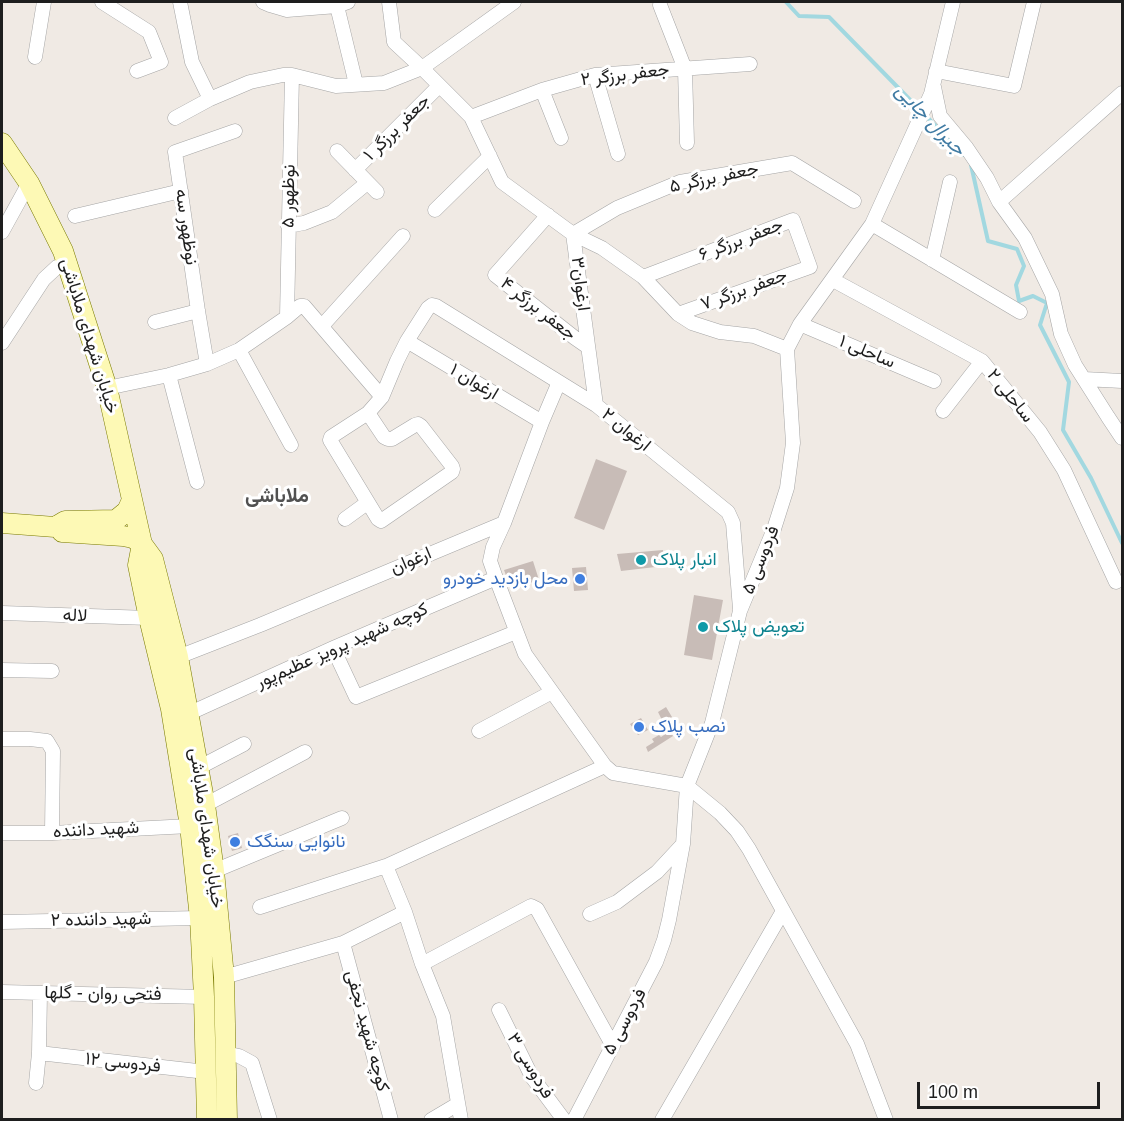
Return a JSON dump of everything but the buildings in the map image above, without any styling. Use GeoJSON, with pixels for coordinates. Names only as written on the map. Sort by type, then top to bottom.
{"type":"FeatureCollection","features":[{"type":"Feature","properties":{"kind":"main road","name":"خیابان شهدای ملاباشی"},"geometry":{"type":"LineString","coordinates":[[2,143],[29,183],[63,251],[107,388],[142,544],[153,559],[178,657],[205,805],[214,871],[224,977],[227,1119]]}},
{"type":"Feature","properties":{"kind":"main road"},"geometry":{"type":"LineString","coordinates":[[55,527],[65,521],[116,520],[127,511],[132,500]]}},
{"type":"Feature","properties":{"kind":"main road"},"geometry":{"type":"LineString","coordinates":[[2,523],[55,527],[63,533],[123,536],[133,538],[142,544]]}},
{"type":"Feature","properties":{"kind":"main road","name":"خیابان شهدای ملاباشی"},"geometry":{"type":"LineString","coordinates":[[142,544],[138,565],[171,709],[190,826],[200,918],[207,1119]]}},
{"type":"Feature","properties":{"kind":"street"},"geometry":{"type":"LineString","coordinates":[[35,57],[44,2]]}},
{"type":"Feature","properties":{"kind":"street"},"geometry":{"type":"LineString","coordinates":[[102,2],[149,32],[161,62],[137,71]]}},
{"type":"Feature","properties":{"kind":"street"},"geometry":{"type":"LineString","coordinates":[[180,2],[192,62],[210,99]]}},
{"type":"Feature","properties":{"kind":"street"},"geometry":{"type":"LineString","coordinates":[[389,2],[394,42],[471,117],[502,182],[573,234],[602,248],[643,277],[678,314],[692,323],[720,332],[754,336],[787,349],[800,324],[872,224],[933,83],[953,2]]}},
{"type":"Feature","properties":{"kind":"street"},"geometry":{"type":"LineString","coordinates":[[175,118],[210,99],[250,82],[283,75],[292,75],[336,86],[384,82],[422,68],[514,2]]}},
{"type":"Feature","properties":{"kind":"street"},"geometry":{"type":"LineString","coordinates":[[933,83],[1014,86],[1034,2]]}},
{"type":"Feature","properties":{"kind":"street"},"geometry":{"type":"LineString","coordinates":[[269,3],[287,10],[342,4],[356,84]]}},
{"type":"Feature","properties":{"kind":"street"},"geometry":{"type":"LineString","coordinates":[[660,5],[685,69],[687,143]]}},
{"type":"Feature","properties":{"kind":"street","name":"جعفر برزگر ۲"},"geometry":{"type":"LineString","coordinates":[[471,117],[542,90],[595,75],[750,64]]}},
{"type":"Feature","properties":{"kind":"street","name":"نوظهور ۵"},"geometry":{"type":"LineString","coordinates":[[287,317],[292,75]]}},
{"type":"Feature","properties":{"kind":"street"},"geometry":{"type":"LineString","coordinates":[[595,75],[618,154]]}},
{"type":"Feature","properties":{"kind":"street"},"geometry":{"type":"LineString","coordinates":[[933,83],[940,116],[966,147],[987,178],[999,202],[1025,238],[1052,294],[1061,334],[1075,365],[1122,438]]}},
{"type":"Feature","properties":{"kind":"street","name":"جعفر برزگر ۱"},"geometry":{"type":"LineString","coordinates":[[355,170],[440,86]]}},
{"type":"Feature","properties":{"kind":"street"},"geometry":{"type":"LineString","coordinates":[[542,90],[561,138]]}},
{"type":"Feature","properties":{"kind":"street"},"geometry":{"type":"LineString","coordinates":[[999,202],[1122,93]]}},
{"type":"Feature","properties":{"kind":"street","name":"نوظهور سه"},"geometry":{"type":"LineString","coordinates":[[207,364],[175,152],[235,131]]}},
{"type":"Feature","properties":{"kind":"street"},"geometry":{"type":"LineString","coordinates":[[288,226],[304,223],[332,212],[372,187],[337,151]]}},
{"type":"Feature","properties":{"kind":"street"},"geometry":{"type":"LineString","coordinates":[[435,210],[490,156]]}},
{"type":"Feature","properties":{"kind":"street","name":"جعفر برزگر ۵"},"geometry":{"type":"LineString","coordinates":[[573,234],[617,208],[680,182],[792,163],[854,201]]}},
{"type":"Feature","properties":{"kind":"street"},"geometry":{"type":"LineString","coordinates":[[932,260],[950,182]]}},
{"type":"Feature","properties":{"kind":"street"},"geometry":{"type":"LineString","coordinates":[[2,232],[29,183]]}},
{"type":"Feature","properties":{"kind":"street"},"geometry":{"type":"LineString","coordinates":[[75,216],[181,191]]}},
{"type":"Feature","properties":{"kind":"street","name":"جعفر برزگر ۴"},"geometry":{"type":"LineString","coordinates":[[548,215],[495,274],[588,347]]}},
{"type":"Feature","properties":{"kind":"street","name":"جعفر برزگر ۶"},"geometry":{"type":"LineString","coordinates":[[643,277],[793,220],[810,267]]}},
{"type":"Feature","properties":{"kind":"street"},"geometry":{"type":"LineString","coordinates":[[872,224],[1020,312]]}},
{"type":"Feature","properties":{"kind":"street","name":"ارغوان۳"},"geometry":{"type":"LineString","coordinates":[[573,234],[596,405]]}},
{"type":"Feature","properties":{"kind":"street"},"geometry":{"type":"LineString","coordinates":[[322,326],[403,237]]}},
{"type":"Feature","properties":{"kind":"street"},"geometry":{"type":"LineString","coordinates":[[2,344],[44,279],[57,267],[67,263]]}},
{"type":"Feature","properties":{"kind":"street","name":"جعفر برزگر ۷"},"geometry":{"type":"LineString","coordinates":[[678,314],[810,267]]}},
{"type":"Feature","properties":{"kind":"street","name":"ساحلی ۲"},"geometry":{"type":"LineString","coordinates":[[832,280],[982,361],[1040,432],[1064,470],[1116,582]]}},
{"type":"Feature","properties":{"kind":"street","name":"ارغوان ۲"},"geometry":{"type":"LineString","coordinates":[[408,341],[428,308],[432,305],[436,306],[596,405],[728,512],[733,523],[740,611]]}},
{"type":"Feature","properties":{"kind":"street"},"geometry":{"type":"LineString","coordinates":[[107,388],[169,375],[207,364],[239,350],[300,306],[304,306],[382,397]]}},
{"type":"Feature","properties":{"kind":"street"},"geometry":{"type":"LineString","coordinates":[[155,322],[198,310]]}},
{"type":"Feature","properties":{"kind":"street","name":"ساحلی ۱"},"geometry":{"type":"LineString","coordinates":[[800,324],[934,381]]}},
{"type":"Feature","properties":{"kind":"street"},"geometry":{"type":"LineString","coordinates":[[368,413],[384,437],[388,439],[418,424],[453,469],[452,472],[381,521],[367,503],[330,440],[331,437],[368,413],[382,397],[408,341]]}},
{"type":"Feature","properties":{"kind":"street","name":"ارغوان ۱"},"geometry":{"type":"LineString","coordinates":[[408,341],[542,422]]}},
{"type":"Feature","properties":{"kind":"street","name":"فردوسی ۵"},"geometry":{"type":"LineString","coordinates":[[574,1119],[656,962],[669,920],[683,843],[687,786],[712,723],[740,611],[774,529],[787,488],[794,443],[787,349]]}},
{"type":"Feature","properties":{"kind":"street"},"geometry":{"type":"LineString","coordinates":[[239,350],[291,446]]}},
{"type":"Feature","properties":{"kind":"street"},"geometry":{"type":"LineString","coordinates":[[943,411],[982,361]]}},
{"type":"Feature","properties":{"kind":"street"},"geometry":{"type":"LineString","coordinates":[[169,375],[197,482]]}},
{"type":"Feature","properties":{"kind":"street"},"geometry":{"type":"LineString","coordinates":[[1084,379],[1122,381]]}},
{"type":"Feature","properties":{"kind":"street"},"geometry":{"type":"LineString","coordinates":[[559,382],[490,561],[525,654],[605,766],[613,773],[687,786],[720,813],[737,831],[857,1044],[886,1119]]}},
{"type":"Feature","properties":{"kind":"street"},"geometry":{"type":"LineString","coordinates":[[345,519],[367,503]]}},
{"type":"Feature","properties":{"kind":"street","name":"ارغوان"},"geometry":{"type":"LineString","coordinates":[[178,657],[504,523]]}},
{"type":"Feature","properties":{"kind":"street","name":"کوچه شهید پرویز عظیم‌پور"},"geometry":{"type":"LineString","coordinates":[[189,713],[496,578]]}},
{"type":"Feature","properties":{"kind":"street","name":"لاله"},"geometry":{"type":"LineString","coordinates":[[2,613],[149,618]]}},
{"type":"Feature","properties":{"kind":"street"},"geometry":{"type":"LineString","coordinates":[[333,648],[356,697],[516,632]]}},
{"type":"Feature","properties":{"kind":"street"},"geometry":{"type":"LineString","coordinates":[[2,670],[52,671]]}},
{"type":"Feature","properties":{"kind":"street"},"geometry":{"type":"LineString","coordinates":[[479,731],[552,692]]}},
{"type":"Feature","properties":{"kind":"street"},"geometry":{"type":"LineString","coordinates":[[2,739],[46,741],[53,751],[52,832]]}},
{"type":"Feature","properties":{"kind":"street"},"geometry":{"type":"LineString","coordinates":[[198,768],[244,744]]}},
{"type":"Feature","properties":{"kind":"street"},"geometry":{"type":"LineString","coordinates":[[205,805],[305,752]]}},
{"type":"Feature","properties":{"kind":"street"},"geometry":{"type":"LineString","coordinates":[[260,907],[386,866],[605,766]]}},
{"type":"Feature","properties":{"kind":"street"},"geometry":{"type":"LineString","coordinates":[[214,871],[342,818]]}},
{"type":"Feature","properties":{"kind":"street","name":"شهید داننده"},"geometry":{"type":"LineString","coordinates":[[2,833],[190,826]]}},
{"type":"Feature","properties":{"kind":"street"},"geometry":{"type":"LineString","coordinates":[[590,914],[617,902],[657,872],[683,843]]}},
{"type":"Feature","properties":{"kind":"street"},"geometry":{"type":"LineString","coordinates":[[386,866],[443,1016],[461,1119]]}},
{"type":"Feature","properties":{"kind":"street"},"geometry":{"type":"LineString","coordinates":[[422,964],[531,906],[537,909],[613,1046]]}},
{"type":"Feature","properties":{"kind":"street"},"geometry":{"type":"LineString","coordinates":[[662,1119],[783,911]]}},
{"type":"Feature","properties":{"kind":"street"},"geometry":{"type":"LineString","coordinates":[[224,977],[343,943],[405,912]]}},
{"type":"Feature","properties":{"kind":"street","name":"شهید داننده ۲"},"geometry":{"type":"LineString","coordinates":[[2,922],[200,918]]}},
{"type":"Feature","properties":{"kind":"street","name":"کوچه شهید نجفی"},"geometry":{"type":"LineString","coordinates":[[343,943],[391,1119]]}},
{"type":"Feature","properties":{"kind":"street","name":"فتحی روان - گلها"},"geometry":{"type":"LineString","coordinates":[[2,992],[204,997]]}},
{"type":"Feature","properties":{"kind":"street"},"geometry":{"type":"LineString","coordinates":[[36,1083],[40,993]]}},
{"type":"Feature","properties":{"kind":"street","name":"فردوسی ۳"},"geometry":{"type":"LineString","coordinates":[[500,1010],[532,1077],[564,1119]]}},
{"type":"Feature","properties":{"kind":"street","name":"فردوسی ۱۲"},"geometry":{"type":"LineString","coordinates":[[39,1053],[206,1072]]}},
{"type":"Feature","properties":{"kind":"street"},"geometry":{"type":"LineString","coordinates":[[225,1053],[239,1056],[252,1063],[270,1119]]}},
{"type":"Feature","properties":{"kind":"street"},"geometry":{"type":"LineString","coordinates":[[431,1119],[458,1104]]}},
{"type":"Feature","properties":{"kind":"waterway","name":"جیرال چایی"},"geometry":{"type":"LineString","coordinates":[[786,2],[799,16],[829,17],[920,110]]}},
{"type":"Feature","properties":{"kind":"waterway","name":"جیرال چایی"},"geometry":{"type":"LineString","coordinates":[[925,115],[964,155]]}},
{"type":"Feature","properties":{"kind":"waterway","name":"جیرال چایی"},"geometry":{"type":"LineString","coordinates":[[971,165],[988,241],[1017,249],[1024,266],[1016,285],[1019,301],[1033,296],[1047,303],[1040,325],[1069,382],[1063,430],[1091,478],[1122,543]]}},
{"type":"Feature","properties":{"kind":"place","name":"انبار پلاک"},"geometry":{"type":"Point","coordinates":[641,560]}},
{"type":"Feature","properties":{"kind":"place","name":"محل بازدید خودرو"},"geometry":{"type":"Point","coordinates":[580,579]}},
{"type":"Feature","properties":{"kind":"place","name":"تعویض پلاک"},"geometry":{"type":"Point","coordinates":[703,627]}},
{"type":"Feature","properties":{"kind":"place","name":"نصب پلاک"},"geometry":{"type":"Point","coordinates":[639,727]}},
{"type":"Feature","properties":{"kind":"place","name":"نانوایی سنگک"},"geometry":{"type":"Point","coordinates":[235,842]}},
{"type":"Feature","properties":{"kind":"district","name":"ملاباشی"},"geometry":{"type":"Point","coordinates":[277,496]}}]}
